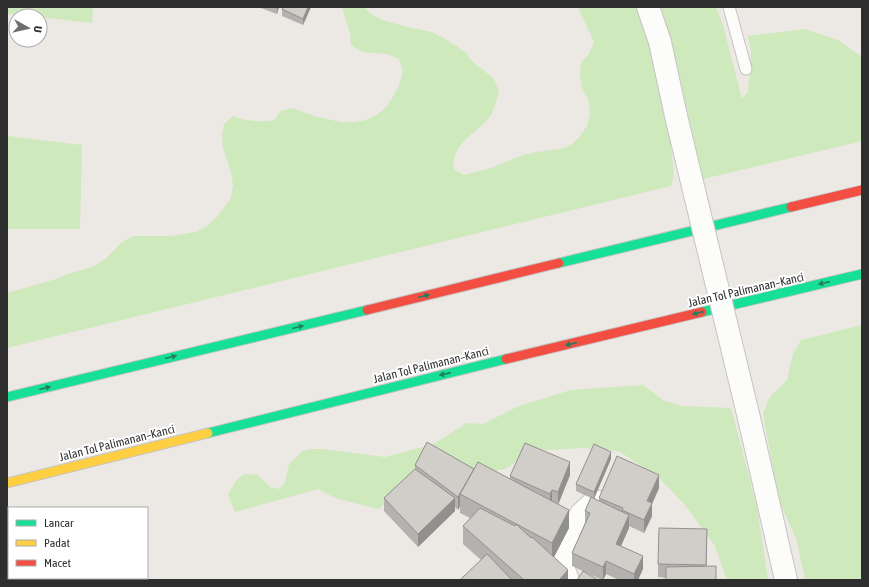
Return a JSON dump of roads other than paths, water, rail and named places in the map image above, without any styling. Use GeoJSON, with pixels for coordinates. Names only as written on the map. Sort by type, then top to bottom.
{"type":"FeatureCollection","features":[{"type":"Feature","properties":{"kind":"highway"},"geometry":{"type":"LineString","coordinates":[[7,397],[862,190]]}},
{"type":"Feature","properties":{"kind":"highway","name":"Jalan Tol Palimanan–Kanci"},"geometry":{"type":"LineString","coordinates":[[7,483],[423,379],[862,274]]}},
{"type":"Feature","properties":{"kind":"street"},"geometry":{"type":"LineString","coordinates":[[648,7],[660,42],[676,116],[749,418],[786,580]]}},
{"type":"Feature","properties":{"kind":"street"},"geometry":{"type":"LineString","coordinates":[[568,580],[564,570],[565,548],[581,514],[595,501]]}},
{"type":"Feature","properties":{"kind":"lane"},"geometry":{"type":"LineString","coordinates":[[729,7],[746,69]]}}]}
